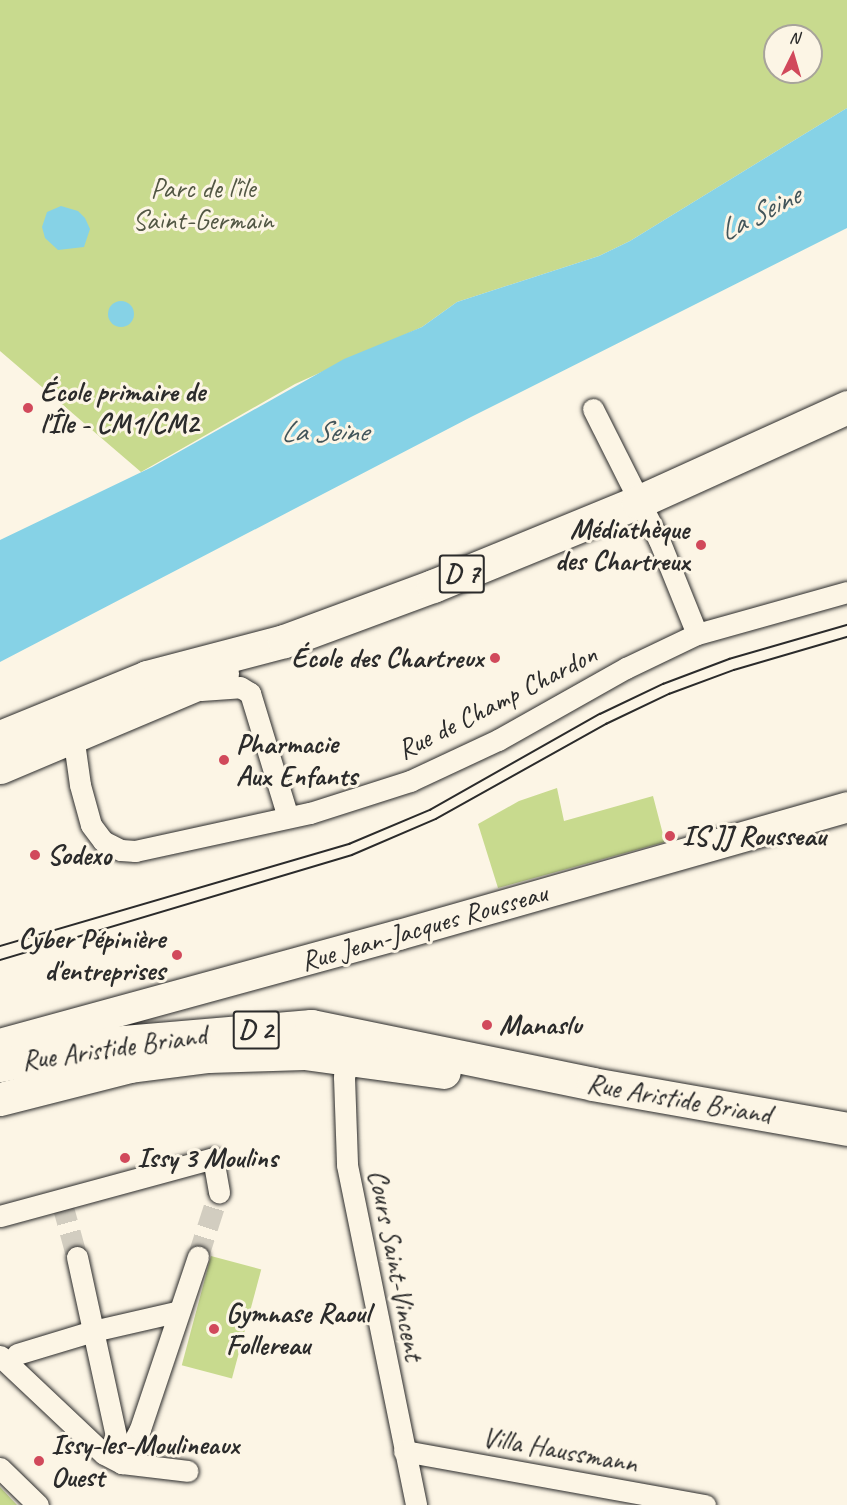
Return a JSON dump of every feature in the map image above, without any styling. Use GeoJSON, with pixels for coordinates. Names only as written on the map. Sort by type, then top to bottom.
{"type":"FeatureCollection","features":[{"type":"Feature","properties":{"kind":"main road","name":"D 7"},"geometry":{"type":"LineString","coordinates":[[0,737],[147,677],[284,641],[433,586],[638,502],[847,407]]}},
{"type":"Feature","properties":{"kind":"main road","name":"D 7"},"geometry":{"type":"LineString","coordinates":[[0,767],[73,735],[185,691],[284,641]]}},
{"type":"Feature","properties":{"kind":"main road","name":"Rue Aristide Briand"},"geometry":{"type":"LineString","coordinates":[[0,1065],[112,1043],[196,1034],[311,1026],[351,1047]]}},
{"type":"Feature","properties":{"kind":"main road","name":"Rue Aristide Briand"},"geometry":{"type":"LineString","coordinates":[[0,1099],[130,1066],[208,1056],[304,1053],[351,1047],[511,1067],[847,1129]]}},
{"type":"Feature","properties":{"kind":"street"},"geometry":{"type":"LineString","coordinates":[[593,409],[659,540],[697,634]]}},
{"type":"Feature","properties":{"kind":"street","name":"Rue de Champ Chardon"},"geometry":{"type":"LineString","coordinates":[[73,735],[80,785],[91,825],[103,841],[121,850],[155,847],[288,818],[360,798],[454,762],[626,668],[697,634],[847,592]]}},
{"type":"Feature","properties":{"kind":"street"},"geometry":{"type":"LineString","coordinates":[[185,691],[240,687],[250,693],[288,818]]}},
{"type":"Feature","properties":{"kind":"street","name":"Rue Jean-Jacques Rousseau"},"geometry":{"type":"LineString","coordinates":[[0,1044],[399,935],[847,807]]}},
{"type":"Feature","properties":{"kind":"street","name":"Cours Saint-Vincent"},"geometry":{"type":"LineString","coordinates":[[351,1047],[344,1077],[347,1165],[416,1505]]}},
{"type":"Feature","properties":{"kind":"street"},"geometry":{"type":"LineString","coordinates":[[0,1216],[213,1158],[219,1192]]}},
{"type":"Feature","properties":{"kind":"street"},"geometry":{"type":"LineString","coordinates":[[77,1257],[122,1463]]}},
{"type":"Feature","properties":{"kind":"street"},"geometry":{"type":"LineString","coordinates":[[122,1463],[140,1429],[176,1312],[198,1257]]}},
{"type":"Feature","properties":{"kind":"street"},"geometry":{"type":"LineString","coordinates":[[176,1312],[93,1330],[6,1353],[23,1377],[104,1454],[122,1463],[188,1471]]}},
{"type":"Feature","properties":{"kind":"street","name":"Villa Haussmann"},"geometry":{"type":"LineString","coordinates":[[404,1451],[705,1505]]}},
{"type":"Feature","properties":{"kind":"street"},"geometry":{"type":"LineString","coordinates":[[0,1468],[38,1505]]}},
{"type":"Feature","properties":{"kind":"green space","name":"Parc de l'île Saint-Germain"},"geometry":{"type":"Polygon","coordinates":[[[0,0],[847,0],[847,108],[630,241],[599,256],[457,302],[422,327],[295,384],[141,472],[0,351],[0,0]]]}},
{"type":"Feature","properties":{"kind":"green space"},"geometry":{"type":"Polygon","coordinates":[[[557,788],[564,821],[653,796],[665,842],[498,888],[478,824],[519,801],[557,788]]]}},
{"type":"Feature","properties":{"kind":"green space","name":"Gymnase Raoul Follereau"},"geometry":{"type":"Polygon","coordinates":[[[211,1256],[261,1269],[232,1379],[182,1365],[211,1256]]]}},
{"type":"Feature","properties":{"kind":"green space"},"geometry":{"type":"Polygon","coordinates":[[[0,1487],[17,1505],[0,1505],[0,1487]]]}},
{"type":"Feature","properties":{"kind":"water","name":"La Seine"},"geometry":{"type":"Polygon","coordinates":[[[847,108],[847,228],[471,417],[0,662],[0,540],[152,467],[344,359],[422,327],[457,302],[599,256],[630,241],[847,108]]]}},
{"type":"Feature","properties":{"kind":"water"},"geometry":{"type":"Polygon","coordinates":[[[61,206],[78,211],[85,218],[90,229],[84,247],[58,250],[45,238],[42,227],[47,212],[61,206]]]}},
{"type":"Feature","properties":{"kind":"water"},"geometry":{"type":"Polygon","coordinates":[[[121,301],[130,305],[134,314],[130,323],[121,327],[112,323],[108,314],[112,305],[121,301]]]}},
{"type":"Feature","properties":{"kind":"tunnel"},"geometry":{"type":"LineString","coordinates":[[198,1257],[219,1192]]}},
{"type":"Feature","properties":{"kind":"tunnel"},"geometry":{"type":"LineString","coordinates":[[62,1202],[77,1257]]}},
{"type":"Feature","properties":{"kind":"tram line"},"geometry":{"type":"LineString","coordinates":[[0,946],[349,844],[430,810],[600,714],[663,684],[729,659],[847,625]]}},
{"type":"Feature","properties":{"kind":"tram line"},"geometry":{"type":"LineString","coordinates":[[0,960],[352,855],[436,819],[606,724],[669,694],[734,670],[847,637]]}},
{"type":"Feature","properties":{"kind":"place","name":"École primaire de l'Île - CM1/CM2"},"geometry":{"type":"Point","coordinates":[28,408]}},
{"type":"Feature","properties":{"kind":"place","name":"Médiathèque des Chartreux"},"geometry":{"type":"Point","coordinates":[701,545]}},
{"type":"Feature","properties":{"kind":"place","name":"École des Chartreux"},"geometry":{"type":"Point","coordinates":[495,658]}},
{"type":"Feature","properties":{"kind":"place","name":"Pharmacie Aux Enfants"},"geometry":{"type":"Point","coordinates":[224,760]}},
{"type":"Feature","properties":{"kind":"place","name":"IS JJ Rousseau"},"geometry":{"type":"Point","coordinates":[670,836]}},
{"type":"Feature","properties":{"kind":"place","name":"Sodexo"},"geometry":{"type":"Point","coordinates":[35,855]}},
{"type":"Feature","properties":{"kind":"place","name":"Cyber Pépinière d'entreprises"},"geometry":{"type":"Point","coordinates":[177,955]}},
{"type":"Feature","properties":{"kind":"place","name":"Manaslu"},"geometry":{"type":"Point","coordinates":[487,1025]}},
{"type":"Feature","properties":{"kind":"place","name":"Issy 3 Moulins"},"geometry":{"type":"Point","coordinates":[125,1158]}},
{"type":"Feature","properties":{"kind":"place","name":"Gymnase Raoul Follereau"},"geometry":{"type":"Point","coordinates":[214,1329]}},
{"type":"Feature","properties":{"kind":"place","name":"Issy-les-Moulineaux Ouest"},"geometry":{"type":"Point","coordinates":[39,1461]}}]}
